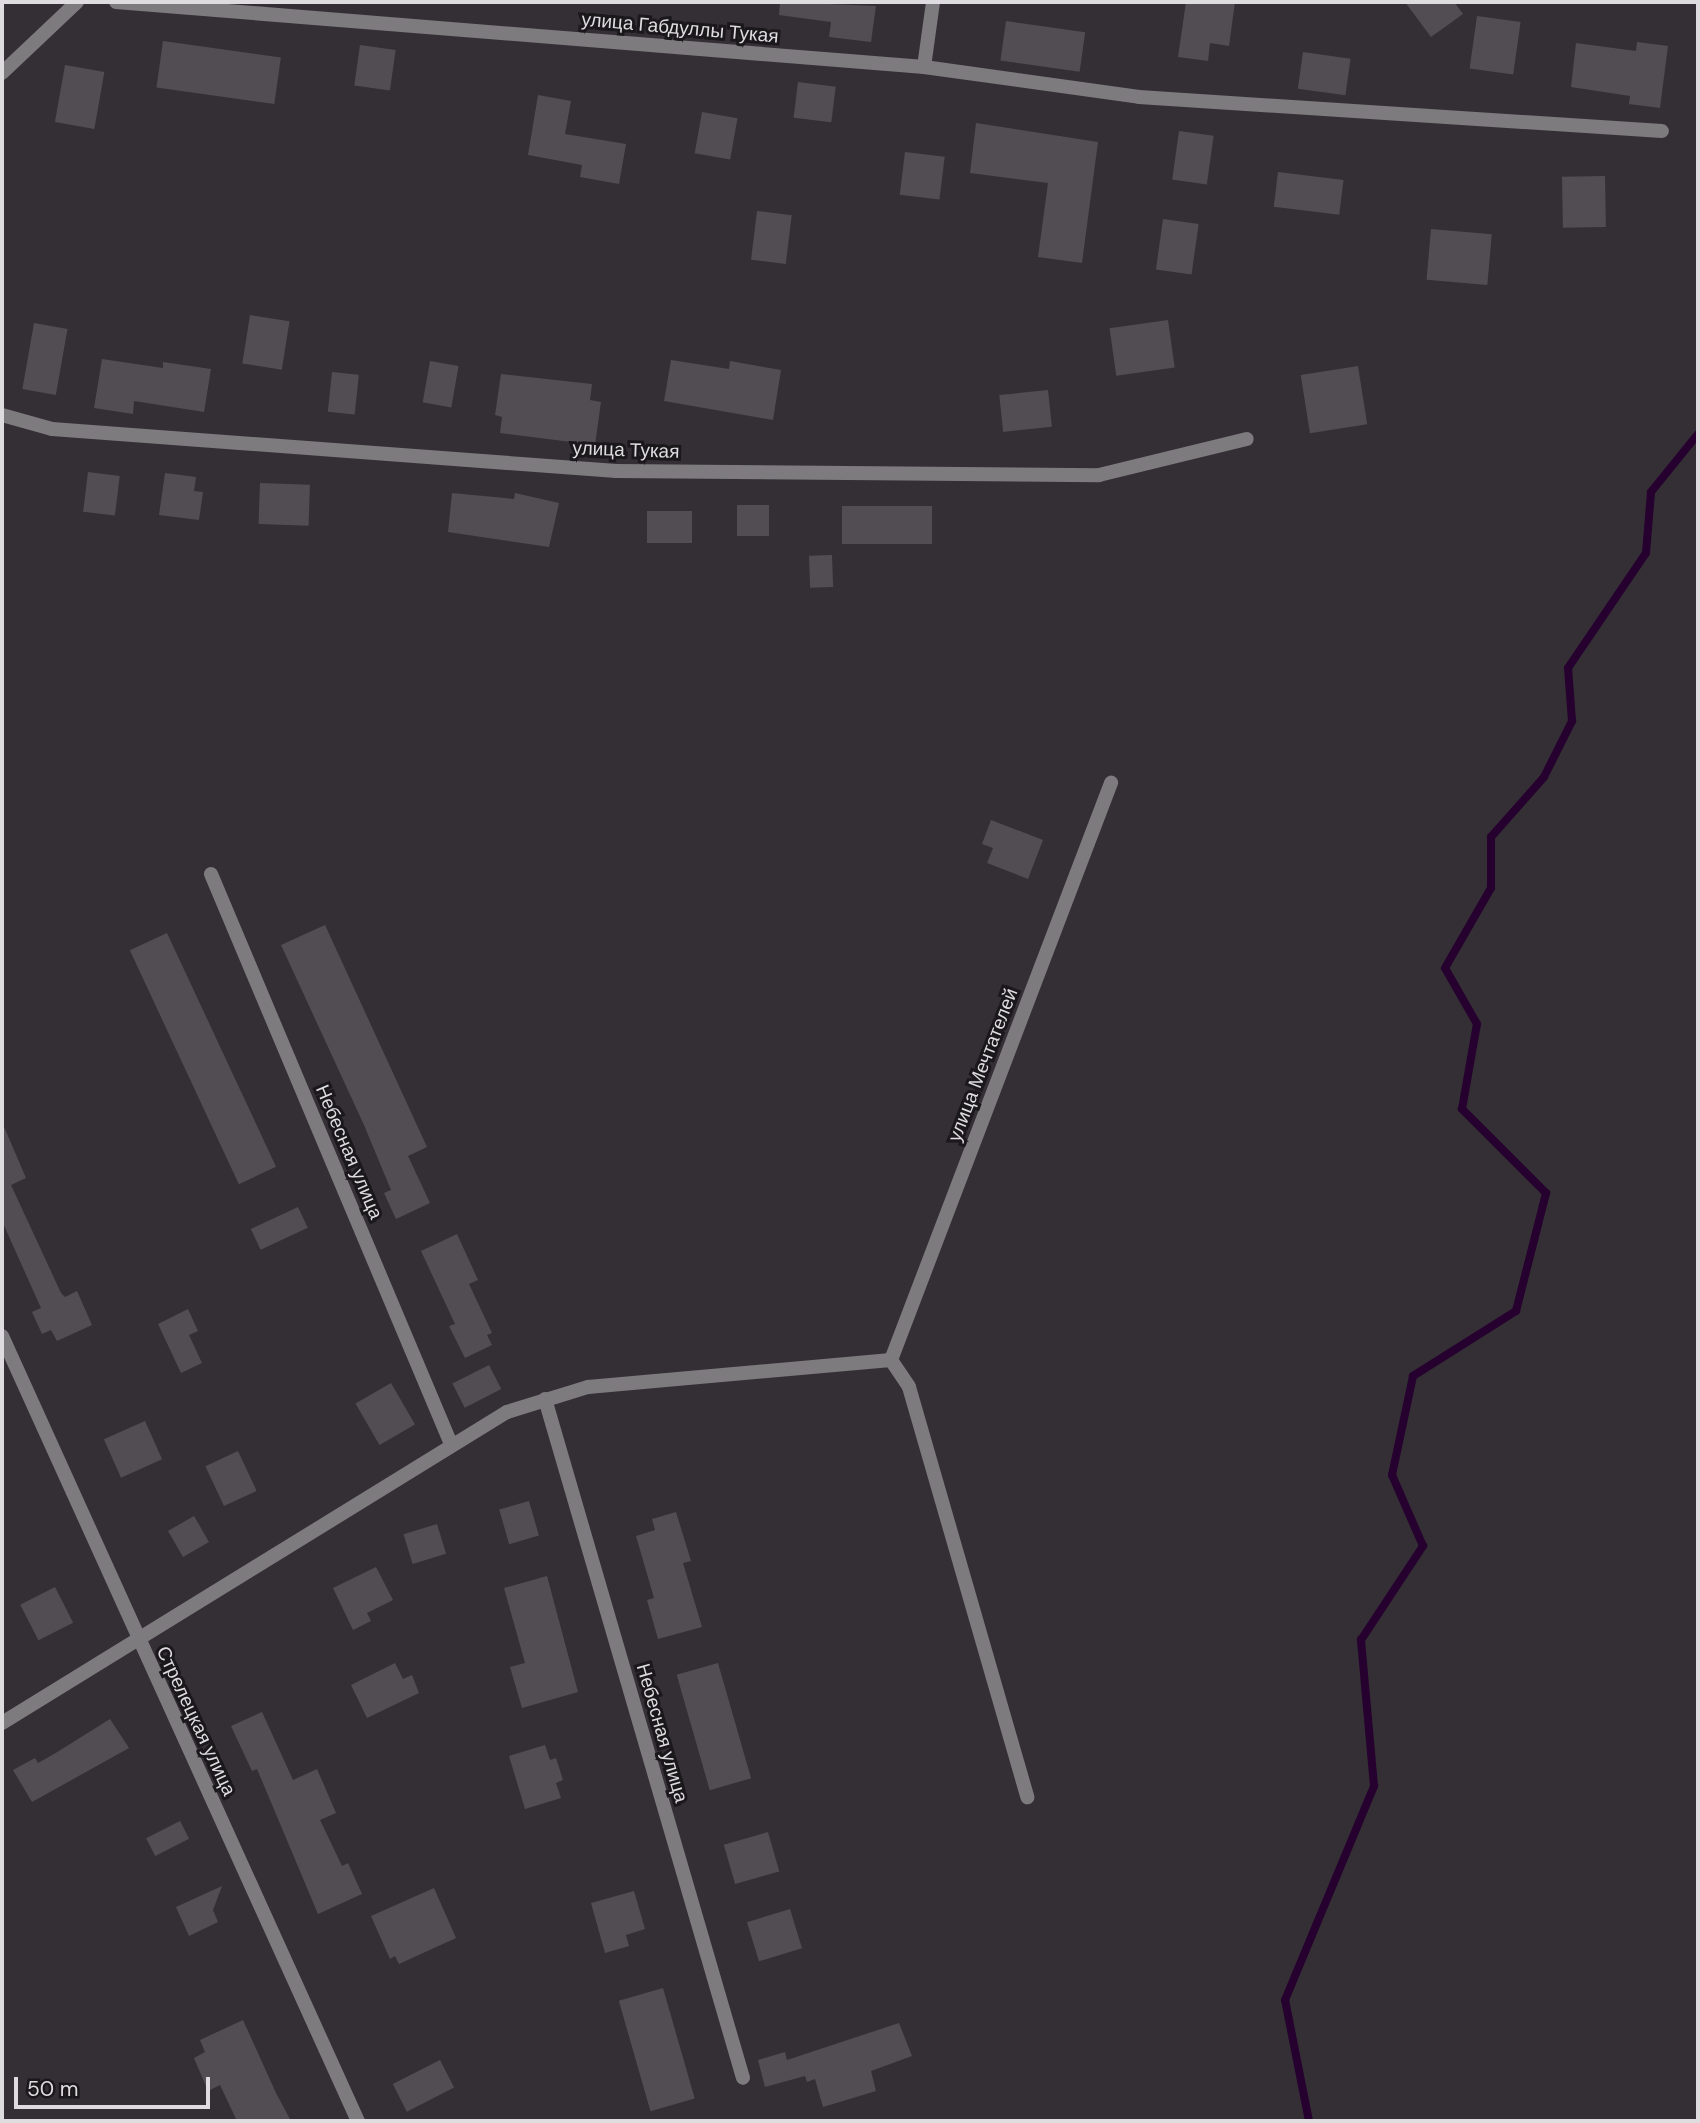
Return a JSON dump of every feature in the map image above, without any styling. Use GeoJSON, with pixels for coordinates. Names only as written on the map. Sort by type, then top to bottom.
{"type":"FeatureCollection","features":[{"type":"Feature","properties":{"kind":"street"},"geometry":{"type":"LineString","coordinates":[[2,73],[77,2]]}},
{"type":"Feature","properties":{"kind":"street","name":"улица Габдуллы Тукая"},"geometry":{"type":"LineString","coordinates":[[116,2],[925,66],[1139,97],[1662,131]]}},
{"type":"Feature","properties":{"kind":"street"},"geometry":{"type":"LineString","coordinates":[[925,66],[933,2]]}},
{"type":"Feature","properties":{"kind":"street","name":"улица Тукая"},"geometry":{"type":"LineString","coordinates":[[2,415],[52,429],[616,471],[1099,475],[1247,439]]}},
{"type":"Feature","properties":{"kind":"street","name":"улица Мечтателей"},"geometry":{"type":"LineString","coordinates":[[891,1360],[1111,783]]}},
{"type":"Feature","properties":{"kind":"street","name":"Небесная улица"},"geometry":{"type":"LineString","coordinates":[[211,874],[452,1444]]}},
{"type":"Feature","properties":{"kind":"street","name":"Стрелецкая улица"},"geometry":{"type":"LineString","coordinates":[[2,1336],[138,1641],[358,2121]]}},
{"type":"Feature","properties":{"kind":"street"},"geometry":{"type":"LineString","coordinates":[[2,1723],[507,1412],[588,1387],[891,1360],[909,1387],[1027,1797]]}},
{"type":"Feature","properties":{"kind":"street","name":"Небесная улица"},"geometry":{"type":"LineString","coordinates":[[545,1399],[743,2078]]}},
{"type":"Feature","properties":{"kind":"building"},"geometry":{"type":"Polygon","coordinates":[[[780,2],[876,6],[871,42],[829,37],[831,22],[779,15],[780,2]]]}},
{"type":"Feature","properties":{"kind":"building"},"geometry":{"type":"Polygon","coordinates":[[[1186,2],[1235,2],[1229,46],[1210,43],[1208,61],[1178,57],[1186,2]]]}},
{"type":"Feature","properties":{"kind":"building"},"geometry":{"type":"Polygon","coordinates":[[[1405,2],[1454,2],[1463,14],[1431,37],[1405,2]]]}},
{"type":"Feature","properties":{"kind":"building"},"geometry":{"type":"Polygon","coordinates":[[[1477,16],[1521,22],[1513,75],[1470,68],[1477,16]]]}},
{"type":"Feature","properties":{"kind":"building"},"geometry":{"type":"Polygon","coordinates":[[[1006,21],[1085,32],[1080,72],[1000,61],[1006,21]]]}},
{"type":"Feature","properties":{"kind":"building"},"geometry":{"type":"Polygon","coordinates":[[[163,41],[281,58],[274,104],[156,88],[163,41]]]}},
{"type":"Feature","properties":{"kind":"building"},"geometry":{"type":"Polygon","coordinates":[[[1637,42],[1668,46],[1660,108],[1629,104],[1630,96],[1571,87],[1576,43],[1636,51],[1637,42]]]}},
{"type":"Feature","properties":{"kind":"building"},"geometry":{"type":"Polygon","coordinates":[[[360,45],[396,50],[390,91],[354,86],[360,45]]]}},
{"type":"Feature","properties":{"kind":"building"},"geometry":{"type":"Polygon","coordinates":[[[1303,52],[1351,59],[1345,95],[1298,89],[1303,52]]]}},
{"type":"Feature","properties":{"kind":"building"},"geometry":{"type":"Polygon","coordinates":[[[65,65],[104,72],[94,129],[55,122],[65,65]]]}},
{"type":"Feature","properties":{"kind":"building"},"geometry":{"type":"Polygon","coordinates":[[[798,82],[836,87],[831,122],[794,118],[798,82]]]}},
{"type":"Feature","properties":{"kind":"building"},"geometry":{"type":"Polygon","coordinates":[[[538,95],[571,101],[565,134],[626,144],[619,184],[580,177],[582,165],[528,155],[538,95]]]}},
{"type":"Feature","properties":{"kind":"building"},"geometry":{"type":"Polygon","coordinates":[[[702,112],[737,118],[730,160],[695,153],[702,112]]]}},
{"type":"Feature","properties":{"kind":"building"},"geometry":{"type":"Polygon","coordinates":[[[976,123],[1098,142],[1082,263],[1038,257],[1048,183],[970,173],[976,123]]]}},
{"type":"Feature","properties":{"kind":"building"},"geometry":{"type":"Polygon","coordinates":[[[1179,131],[1214,136],[1207,184],[1172,180],[1179,131]]]}},
{"type":"Feature","properties":{"kind":"building"},"geometry":{"type":"Polygon","coordinates":[[[905,152],[945,157],[939,200],[900,195],[905,152]]]}},
{"type":"Feature","properties":{"kind":"building"},"geometry":{"type":"Polygon","coordinates":[[[1278,172],[1344,180],[1339,215],[1274,207],[1278,172]]]}},
{"type":"Feature","properties":{"kind":"building"},"geometry":{"type":"Polygon","coordinates":[[[1605,176],[1606,227],[1563,228],[1562,177],[1605,176]]]}},
{"type":"Feature","properties":{"kind":"building"},"geometry":{"type":"Polygon","coordinates":[[[757,211],[792,215],[786,264],[751,260],[757,211]]]}},
{"type":"Feature","properties":{"kind":"building"},"geometry":{"type":"Polygon","coordinates":[[[1163,219],[1199,224],[1192,275],[1156,270],[1163,219]]]}},
{"type":"Feature","properties":{"kind":"building"},"geometry":{"type":"Polygon","coordinates":[[[1431,229],[1492,234],[1487,285],[1427,280],[1431,229]]]}},
{"type":"Feature","properties":{"kind":"building"},"geometry":{"type":"Polygon","coordinates":[[[250,315],[290,321],[282,370],[242,363],[250,315]]]}},
{"type":"Feature","properties":{"kind":"building"},"geometry":{"type":"Polygon","coordinates":[[[1168,320],[1175,368],[1116,376],[1110,328],[1168,320]]]}},
{"type":"Feature","properties":{"kind":"building"},"geometry":{"type":"Polygon","coordinates":[[[34,323],[67,329],[56,395],[22,389],[34,323]]]}},
{"type":"Feature","properties":{"kind":"building"},"geometry":{"type":"Polygon","coordinates":[[[102,359],[163,368],[163,362],[211,369],[204,412],[134,401],[133,414],[94,408],[102,359]]]}},
{"type":"Feature","properties":{"kind":"building"},"geometry":{"type":"Polygon","coordinates":[[[671,360],[729,369],[730,361],[781,370],[773,420],[664,401],[671,360]]]}},
{"type":"Feature","properties":{"kind":"building"},"geometry":{"type":"Polygon","coordinates":[[[430,361],[459,366],[451,407],[423,402],[430,361]]]}},
{"type":"Feature","properties":{"kind":"building"},"geometry":{"type":"Polygon","coordinates":[[[1358,366],[1367,424],[1310,433],[1301,375],[1358,366]]]}},
{"type":"Feature","properties":{"kind":"building"},"geometry":{"type":"Polygon","coordinates":[[[332,372],[359,375],[355,415],[328,412],[332,372]]]}},
{"type":"Feature","properties":{"kind":"building"},"geometry":{"type":"Polygon","coordinates":[[[501,374],[592,384],[590,400],[601,402],[595,445],[500,433],[502,417],[495,415],[501,374]]]}},
{"type":"Feature","properties":{"kind":"building"},"geometry":{"type":"Polygon","coordinates":[[[1048,390],[1052,427],[1003,432],[999,395],[1048,390]]]}},
{"type":"Feature","properties":{"kind":"building"},"geometry":{"type":"Polygon","coordinates":[[[88,472],[120,476],[115,516],[83,512],[88,472]]]}},
{"type":"Feature","properties":{"kind":"building"},"geometry":{"type":"Polygon","coordinates":[[[165,473],[196,477],[194,491],[203,492],[199,520],[159,515],[165,473]]]}},
{"type":"Feature","properties":{"kind":"building"},"geometry":{"type":"Polygon","coordinates":[[[260,483],[310,485],[309,526],[259,524],[260,483]]]}},
{"type":"Feature","properties":{"kind":"building"},"geometry":{"type":"Polygon","coordinates":[[[452,493],[514,499],[515,493],[559,503],[549,547],[448,532],[452,493]]]}},
{"type":"Feature","properties":{"kind":"building"},"geometry":{"type":"Polygon","coordinates":[[[737,505],[769,505],[769,536],[737,536],[737,505]]]}},
{"type":"Feature","properties":{"kind":"building"},"geometry":{"type":"Polygon","coordinates":[[[842,506],[932,506],[932,544],[842,544],[842,506]]]}},
{"type":"Feature","properties":{"kind":"building"},"geometry":{"type":"Polygon","coordinates":[[[647,511],[692,511],[692,543],[647,543],[647,511]]]}},
{"type":"Feature","properties":{"kind":"building"},"geometry":{"type":"Polygon","coordinates":[[[832,555],[833,587],[810,588],[809,556],[832,555]]]}},
{"type":"Feature","properties":{"kind":"building"},"geometry":{"type":"Polygon","coordinates":[[[991,820],[1043,840],[1028,879],[987,863],[993,848],[982,844],[991,820]]]}},
{"type":"Feature","properties":{"kind":"building"},"geometry":{"type":"Polygon","coordinates":[[[325,925],[427,1147],[408,1156],[430,1203],[396,1219],[384,1193],[391,1190],[364,1125],[281,945],[325,925]]]}},
{"type":"Feature","properties":{"kind":"building"},"geometry":{"type":"Polygon","coordinates":[[[167,933],[276,1167],[239,1184],[130,950],[167,933]]]}},
{"type":"Feature","properties":{"kind":"building"},"geometry":{"type":"Polygon","coordinates":[[[2,1122],[26,1178],[11,1185],[61,1293],[65,1297],[77,1291],[92,1325],[57,1341],[51,1330],[42,1334],[32,1312],[41,1308],[2,1221],[2,1122]]]}},
{"type":"Feature","properties":{"kind":"building"},"geometry":{"type":"Polygon","coordinates":[[[298,1207],[308,1228],[261,1250],[251,1229],[298,1207]]]}},
{"type":"Feature","properties":{"kind":"building"},"geometry":{"type":"Polygon","coordinates":[[[457,1234],[478,1280],[469,1284],[492,1333],[487,1335],[492,1345],[465,1358],[449,1326],[455,1324],[421,1251],[457,1234]]]}},
{"type":"Feature","properties":{"kind":"building"},"geometry":{"type":"Polygon","coordinates":[[[188,1309],[198,1331],[189,1335],[202,1363],[181,1373],[158,1324],[188,1309]]]}},
{"type":"Feature","properties":{"kind":"building"},"geometry":{"type":"Polygon","coordinates":[[[489,1365],[501,1389],[465,1408],[452,1384],[489,1365]]]}},
{"type":"Feature","properties":{"kind":"building"},"geometry":{"type":"Polygon","coordinates":[[[391,1383],[415,1425],[379,1445],[355,1404],[391,1383]]]}},
{"type":"Feature","properties":{"kind":"building"},"geometry":{"type":"Polygon","coordinates":[[[145,1421],[162,1459],[121,1478],[104,1439],[145,1421]]]}},
{"type":"Feature","properties":{"kind":"building"},"geometry":{"type":"Polygon","coordinates":[[[238,1451],[257,1491],[224,1506],[205,1466],[238,1451]]]}},
{"type":"Feature","properties":{"kind":"building"},"geometry":{"type":"Polygon","coordinates":[[[529,1501],[539,1536],[509,1544],[499,1510],[529,1501]]]}},
{"type":"Feature","properties":{"kind":"building"},"geometry":{"type":"Polygon","coordinates":[[[676,1512],[691,1561],[683,1563],[702,1627],[658,1639],[647,1600],[654,1598],[636,1536],[655,1530],[652,1519],[676,1512]]]}},
{"type":"Feature","properties":{"kind":"building"},"geometry":{"type":"Polygon","coordinates":[[[194,1516],[209,1542],[183,1557],[168,1531],[194,1516]]]}},
{"type":"Feature","properties":{"kind":"building"},"geometry":{"type":"Polygon","coordinates":[[[437,1524],[446,1554],[413,1564],[404,1534],[437,1524]]]}},
{"type":"Feature","properties":{"kind":"building"},"geometry":{"type":"Polygon","coordinates":[[[376,1567],[393,1600],[367,1613],[371,1621],[353,1630],[333,1588],[376,1567]]]}},
{"type":"Feature","properties":{"kind":"building"},"geometry":{"type":"Polygon","coordinates":[[[547,1576],[578,1692],[522,1708],[510,1667],[525,1663],[504,1588],[547,1576]]]}},
{"type":"Feature","properties":{"kind":"building"},"geometry":{"type":"Polygon","coordinates":[[[55,1587],[73,1623],[38,1640],[20,1605],[55,1587]]]}},
{"type":"Feature","properties":{"kind":"building"},"geometry":{"type":"Polygon","coordinates":[[[395,1663],[403,1679],[412,1675],[419,1693],[367,1718],[351,1685],[395,1663]]]}},
{"type":"Feature","properties":{"kind":"building"},"geometry":{"type":"Polygon","coordinates":[[[718,1663],[751,1778],[710,1790],[677,1675],[718,1663]]]}},
{"type":"Feature","properties":{"kind":"building"},"geometry":{"type":"Polygon","coordinates":[[[262,1712],[293,1780],[317,1769],[336,1813],[320,1820],[342,1866],[348,1863],[362,1894],[318,1914],[257,1769],[252,1771],[231,1726],[262,1712]]]}},
{"type":"Feature","properties":{"kind":"building"},"geometry":{"type":"Polygon","coordinates":[[[110,1719],[129,1748],[32,1802],[13,1770],[35,1758],[38,1763],[110,1719]]]}},
{"type":"Feature","properties":{"kind":"building"},"geometry":{"type":"Polygon","coordinates":[[[545,1745],[550,1760],[556,1758],[563,1780],[556,1783],[561,1798],[525,1809],[509,1756],[545,1745]]]}},
{"type":"Feature","properties":{"kind":"building"},"geometry":{"type":"Polygon","coordinates":[[[180,1821],[189,1839],[155,1856],[146,1838],[180,1821]]]}},
{"type":"Feature","properties":{"kind":"building"},"geometry":{"type":"Polygon","coordinates":[[[768,1832],[779,1871],[735,1884],[724,1845],[768,1832]]]}},
{"type":"Feature","properties":{"kind":"building"},"geometry":{"type":"Polygon","coordinates":[[[222,1886],[213,1910],[218,1922],[189,1936],[176,1907],[222,1886]]]}},
{"type":"Feature","properties":{"kind":"building"},"geometry":{"type":"Polygon","coordinates":[[[434,1888],[456,1938],[399,1964],[395,1956],[390,1959],[371,1916],[434,1888]]]}},
{"type":"Feature","properties":{"kind":"building"},"geometry":{"type":"Polygon","coordinates":[[[634,1891],[645,1929],[626,1935],[629,1946],[605,1953],[591,1903],[634,1891]]]}},
{"type":"Feature","properties":{"kind":"building"},"geometry":{"type":"Polygon","coordinates":[[[790,1909],[802,1948],[759,1961],[747,1922],[790,1909]]]}},
{"type":"Feature","properties":{"kind":"building"},"geometry":{"type":"Polygon","coordinates":[[[663,1988],[695,2099],[650,2111],[619,2001],[663,1988]]]}},
{"type":"Feature","properties":{"kind":"building"},"geometry":{"type":"Polygon","coordinates":[[[243,2020],[291,2121],[237,2121],[220,2085],[208,2091],[194,2058],[205,2052],[200,2040],[243,2020]]]}},
{"type":"Feature","properties":{"kind":"building"},"geometry":{"type":"Polygon","coordinates":[[[899,2023],[912,2056],[871,2071],[876,2091],[823,2107],[815,2079],[807,2082],[805,2076],[765,2087],[758,2060],[785,2052],[787,2060],[899,2023]]]}},
{"type":"Feature","properties":{"kind":"building"},"geometry":{"type":"Polygon","coordinates":[[[440,2060],[454,2088],[407,2112],[393,2084],[440,2060]]]}},
{"type":"Feature","properties":{"kind":"waterway"},"geometry":{"type":"LineString","coordinates":[[1309,2121],[1285,2000],[1374,1786],[1361,1640],[1423,1546],[1392,1475],[1413,1376],[1516,1311],[1546,1193],[1462,1109],[1477,1024],[1445,968],[1491,888],[1491,837],[1544,777],[1572,721],[1568,668],[1646,553],[1651,492],[1698,434]]}}]}
